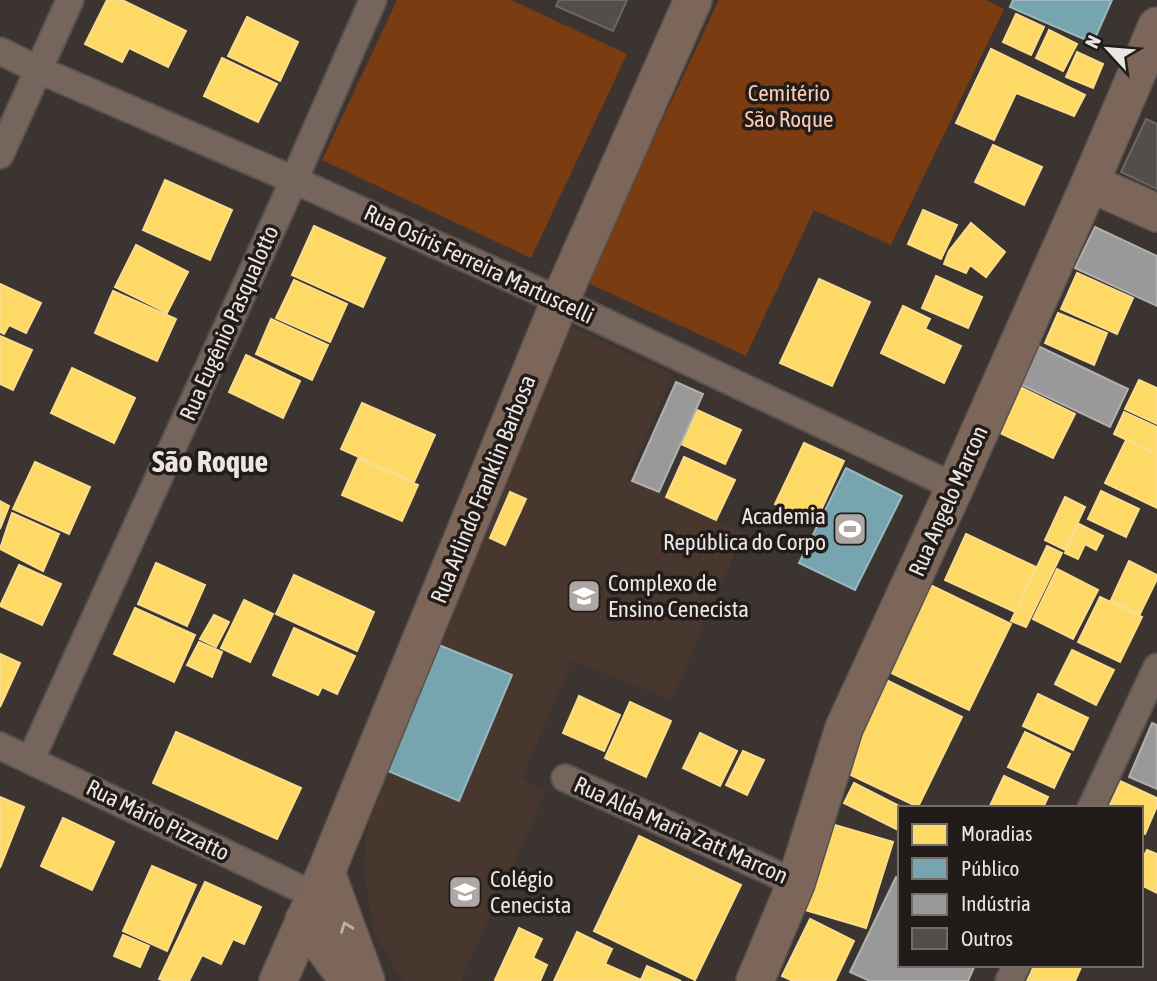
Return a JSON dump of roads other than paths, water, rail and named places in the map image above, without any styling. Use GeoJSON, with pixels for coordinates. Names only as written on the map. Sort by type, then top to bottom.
{"type":"FeatureCollection","features":[{"type":"Feature","properties":{"kind":"street"},"geometry":{"type":"LineString","coordinates":[[0,155],[70,0]]}},
{"type":"Feature","properties":{"kind":"street","name":"Rua Eugênio Pasqualotto"},"geometry":{"type":"LineString","coordinates":[[31,760],[373,0]]}},
{"type":"Feature","properties":{"kind":"street","name":"Rua Arlindo Franklin Barbosa"},"geometry":{"type":"LineString","coordinates":[[278,981],[560,301],[693,0]]}},
{"type":"Feature","properties":{"kind":"street","name":"Rua Angelo Marcon"},"geometry":{"type":"LineString","coordinates":[[755,981],[796,883],[844,728],[955,487],[1157,26]]}},
{"type":"Feature","properties":{"kind":"street","name":"Rua Osíris Ferreira Martuscelli"},"geometry":{"type":"LineString","coordinates":[[0,51],[560,301],[955,487]]}},
{"type":"Feature","properties":{"kind":"street"},"geometry":{"type":"LineString","coordinates":[[1090,183],[1157,213]]}},
{"type":"Feature","properties":{"kind":"street"},"geometry":{"type":"LineString","coordinates":[[1092,806],[1157,667]]}},
{"type":"Feature","properties":{"kind":"street","name":"Rua Mário Pizzatto"},"geometry":{"type":"LineString","coordinates":[[0,746],[315,896]]}},
{"type":"Feature","properties":{"kind":"street","name":"Rua Alda Maria Zatt Marcon"},"geometry":{"type":"LineString","coordinates":[[565,778],[796,883]]}},
{"type":"Feature","properties":{"kind":"street"},"geometry":{"type":"LineString","coordinates":[[315,896],[349,981]]}},
{"type":"Feature","properties":{"kind":"street"},"geometry":{"type":"LineString","coordinates":[[315,896],[366,981]]}},
{"type":"Feature","properties":{"kind":"place","name":"Academia República do Corpo"},"geometry":{"type":"Point","coordinates":[850,529]}},
{"type":"Feature","properties":{"kind":"place","name":"Complexo de Ensino Cenecista"},"geometry":{"type":"Point","coordinates":[584,596]}},
{"type":"Feature","properties":{"kind":"place","name":"Colégio Cenecista"},"geometry":{"type":"Point","coordinates":[465,892]}},
{"type":"Feature","properties":{"kind":"district","name":"São Roque"},"geometry":{"type":"Point","coordinates":[210,461]}},
{"type":"Feature","properties":{"kind":"park label","name":"Cemitério São Roque"},"geometry":{"type":"Point","coordinates":[789,106]}}]}
